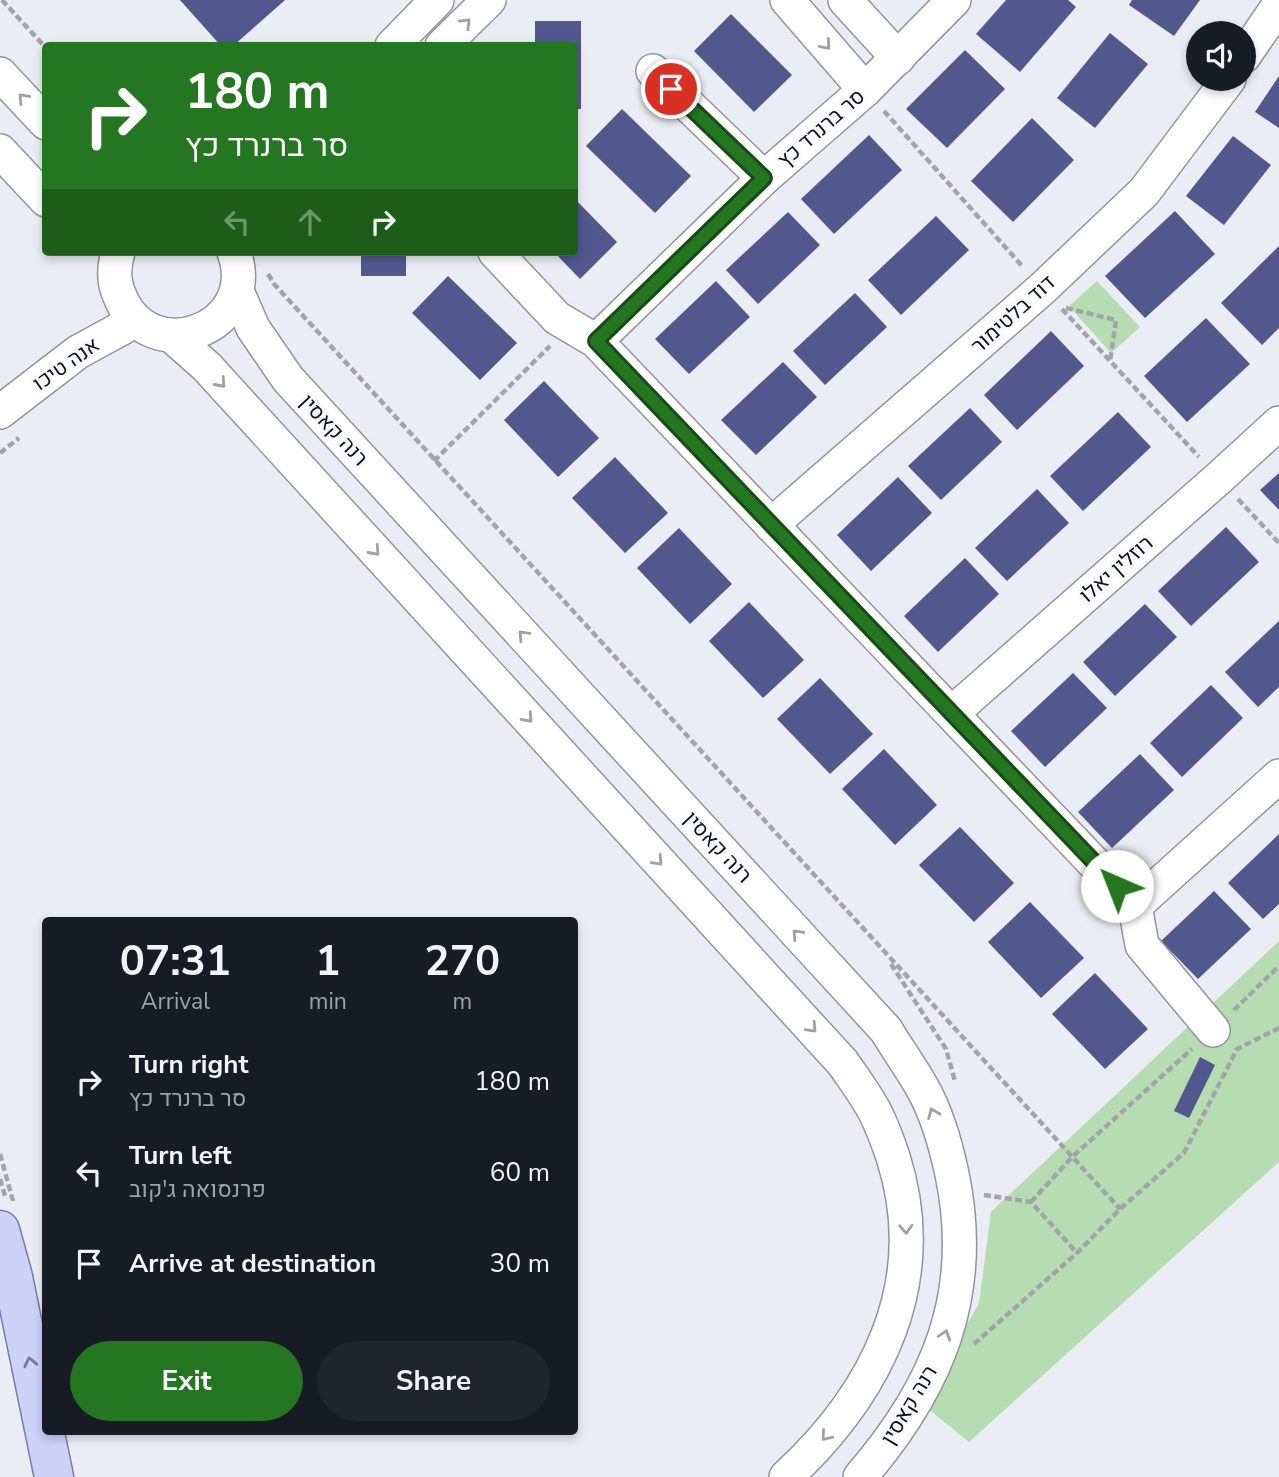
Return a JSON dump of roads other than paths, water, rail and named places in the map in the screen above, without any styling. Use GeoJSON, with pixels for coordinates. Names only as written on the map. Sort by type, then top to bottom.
{"type":"FeatureCollection","features":[{"type":"Feature","properties":{"kind":"main road"},"geometry":{"type":"LineString","coordinates":[[0,1230],[13,1277],[42,1418]]}},
{"type":"Feature","properties":{"kind":"main road"},"geometry":{"type":"LineString","coordinates":[[45,1435],[54,1477]]}},
{"type":"Feature","properties":{"kind":"street"},"geometry":{"type":"LineString","coordinates":[[396,42],[437,0]]}},
{"type":"Feature","properties":{"kind":"street"},"geometry":{"type":"LineString","coordinates":[[446,42],[489,0]]}},
{"type":"Feature","properties":{"kind":"street"},"geometry":{"type":"LineString","coordinates":[[787,0],[865,90]]}},
{"type":"Feature","properties":{"kind":"street"},"geometry":{"type":"LineString","coordinates":[[845,0],[898,58]]}},
{"type":"Feature","properties":{"kind":"street","name":"סר ברנרד כץ"},"geometry":{"type":"LineString","coordinates":[[583,334],[865,90],[954,0]]}},
{"type":"Feature","properties":{"kind":"street"},"geometry":{"type":"LineString","coordinates":[[1256,39],[1279,5]]}},
{"type":"Feature","properties":{"kind":"street"},"geometry":{"type":"LineString","coordinates":[[653,71],[764,178]]}},
{"type":"Feature","properties":{"kind":"street"},"geometry":{"type":"LineString","coordinates":[[0,74],[42,119]]}},
{"type":"Feature","properties":{"kind":"street","name":"דוד בלטימור"},"geometry":{"type":"LineString","coordinates":[[771,525],[1043,288],[1144,192],[1220,91]]}},
{"type":"Feature","properties":{"kind":"street"},"geometry":{"type":"LineString","coordinates":[[0,151],[42,196]]}},
{"type":"Feature","properties":{"kind":"street"},"geometry":{"type":"LineString","coordinates":[[97,256],[116,287],[123,306],[135,321],[153,331],[172,336],[189,335],[205,329],[219,319],[230,306],[237,291],[243,256]]}},
{"type":"Feature","properties":{"kind":"street"},"geometry":{"type":"LineString","coordinates":[[116,287],[114,271],[117,256]]}},
{"type":"Feature","properties":{"kind":"street"},"geometry":{"type":"LineString","coordinates":[[499,256],[557,318],[583,334],[771,525],[1135,906],[1142,945],[1213,1030]]}},
{"type":"Feature","properties":{"kind":"street","name":"רנה קאסין"},"geometry":{"type":"LineString","coordinates":[[237,291],[253,328],[288,379],[886,1030],[923,1089],[950,1161],[957,1197],[961,1230],[956,1297],[926,1384],[900,1427],[860,1477]]}},
{"type":"Feature","properties":{"kind":"street","name":"אנה טיכו"},"geometry":{"type":"LineString","coordinates":[[0,412],[78,352],[135,321]]}},
{"type":"Feature","properties":{"kind":"street"},"geometry":{"type":"LineString","coordinates":[[172,336],[207,367],[844,1063],[876,1114],[898,1174],[904,1205],[908,1232],[903,1287],[878,1360],[834,1426],[806,1459],[786,1477]]}},
{"type":"Feature","properties":{"kind":"street","name":"רוזלין יאלו"},"geometry":{"type":"LineString","coordinates":[[952,713],[1279,423]]}},
{"type":"Feature","properties":{"kind":"street"},"geometry":{"type":"LineString","coordinates":[[1135,906],[1279,776]]}}]}
